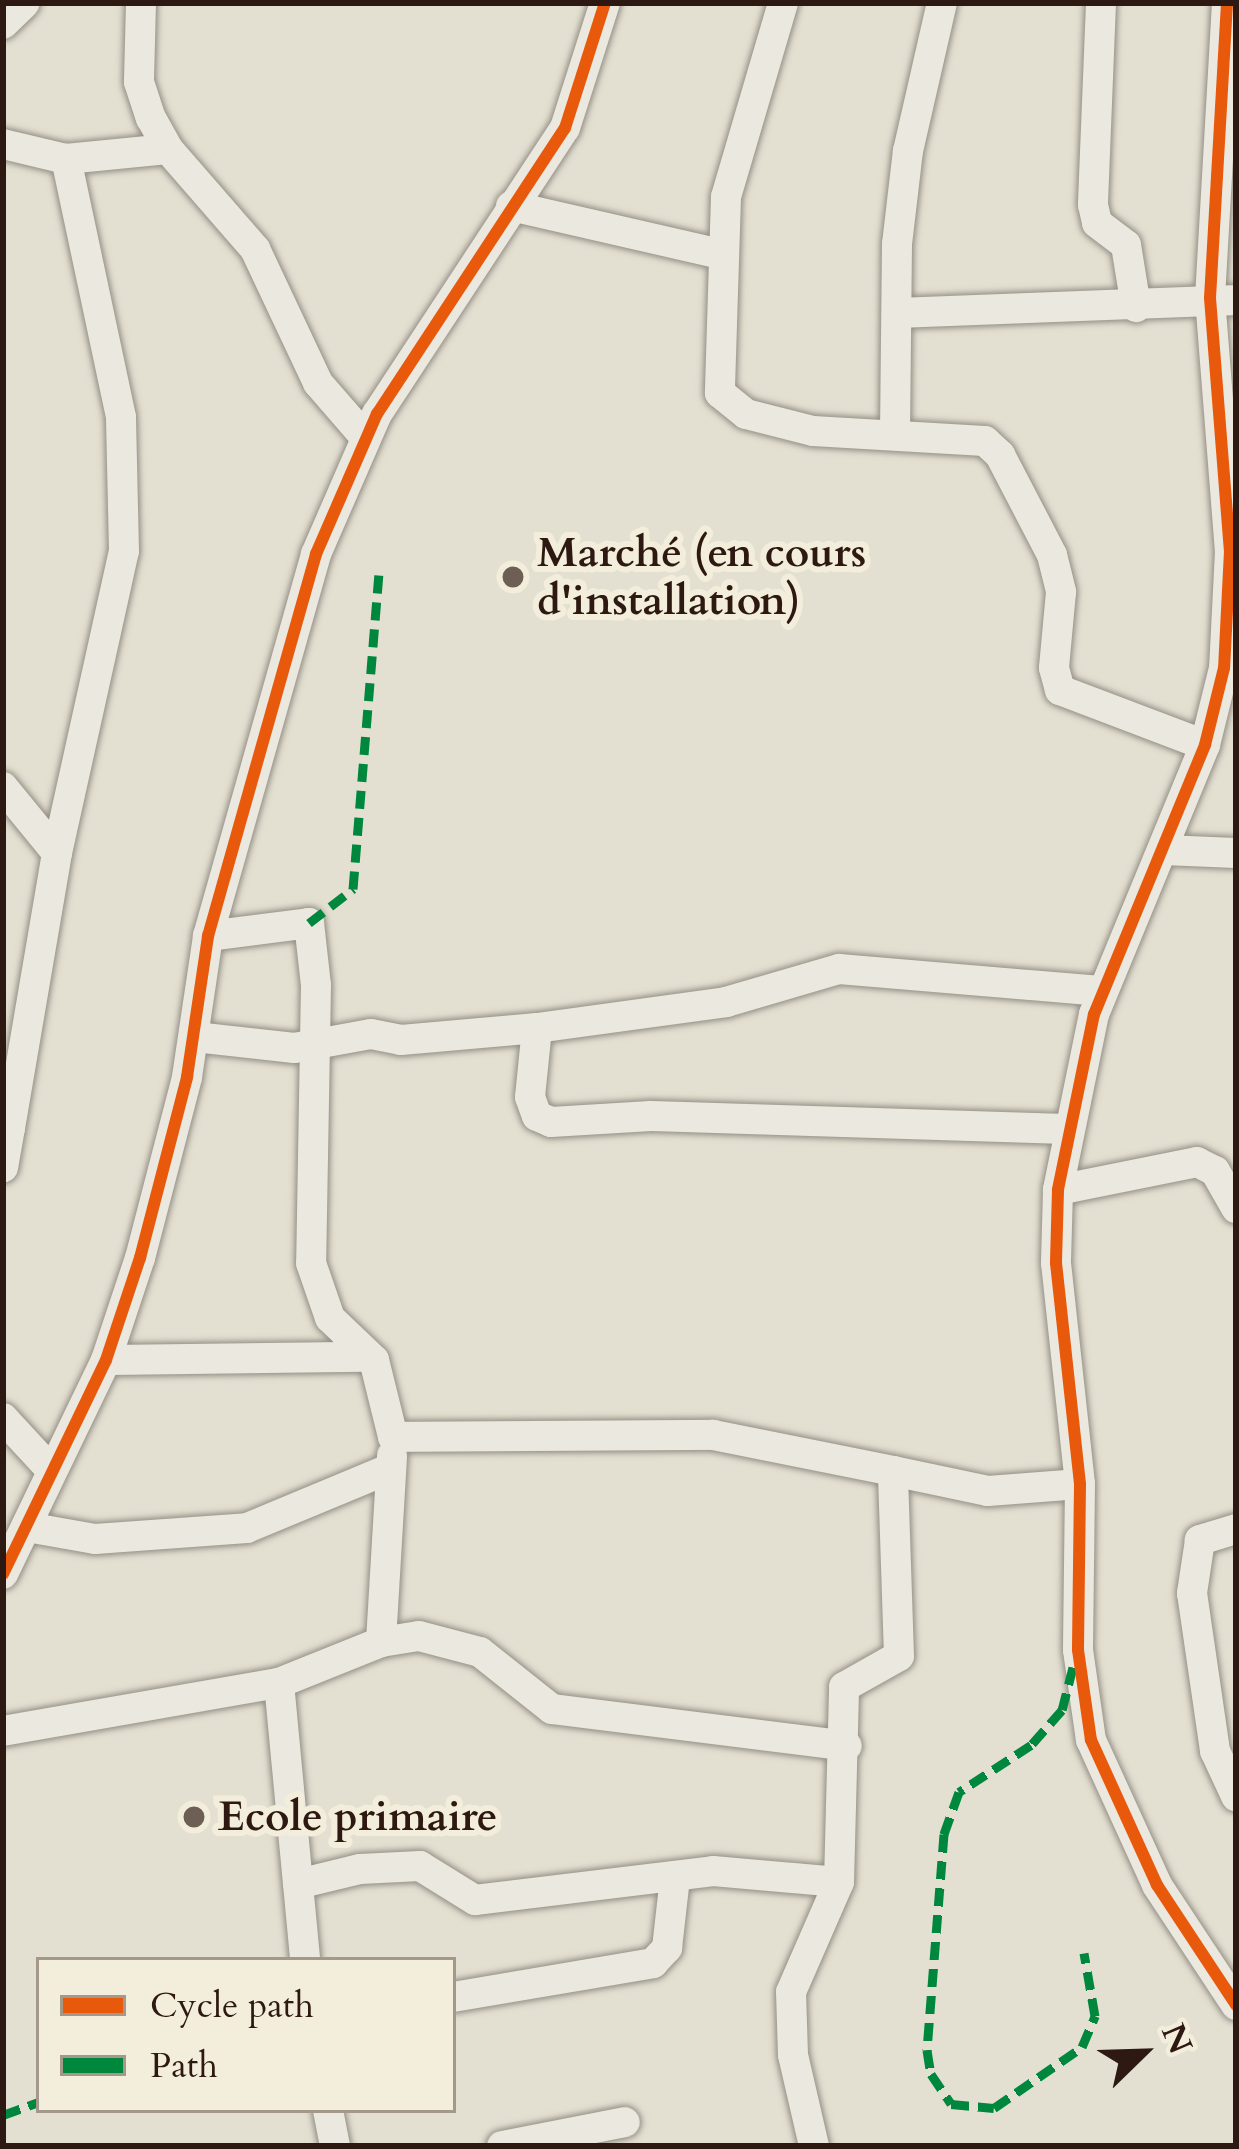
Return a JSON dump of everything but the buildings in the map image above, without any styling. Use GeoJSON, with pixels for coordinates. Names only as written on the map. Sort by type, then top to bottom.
{"type":"FeatureCollection","features":[{"type":"Feature","properties":{"kind":"street"},"geometry":{"type":"LineString","coordinates":[[3,24],[25,3]]}},
{"type":"Feature","properties":{"kind":"street"},"geometry":{"type":"LineString","coordinates":[[141,3],[139,82],[168,149],[255,249],[318,383],[364,436]]}},
{"type":"Feature","properties":{"kind":"street"},"geometry":{"type":"LineString","coordinates":[[3,1574],[106,1360],[164,1175],[195,1037],[208,936],[295,619],[364,436],[566,128],[605,3]]}},
{"type":"Feature","properties":{"kind":"street"},"geometry":{"type":"LineString","coordinates":[[783,3],[726,197],[720,393],[730,406],[813,431],[967,435],[1000,455],[1052,555],[1061,592],[1054,668],[1060,689],[1205,745]]}},
{"type":"Feature","properties":{"kind":"street"},"geometry":{"type":"LineString","coordinates":[[895,434],[908,151],[942,3]]}},
{"type":"Feature","properties":{"kind":"street"},"geometry":{"type":"LineString","coordinates":[[1101,3],[1093,206],[1097,223],[1126,245],[1136,308]]}},
{"type":"Feature","properties":{"kind":"street"},"geometry":{"type":"LineString","coordinates":[[1227,3],[1230,56],[1223,299],[1230,667],[1164,850],[1101,991],[1067,1129],[1058,1190],[1061,1353],[1080,1484],[1078,1649],[1091,1740],[1157,1885],[1236,2005]]}},
{"type":"Feature","properties":{"kind":"street"},"geometry":{"type":"LineString","coordinates":[[3,144],[67,159],[168,149]]}},
{"type":"Feature","properties":{"kind":"street"},"geometry":{"type":"LineString","coordinates":[[3,1167],[57,853],[124,551],[126,502],[105,323],[67,159]]}},
{"type":"Feature","properties":{"kind":"street"},"geometry":{"type":"LineString","coordinates":[[512,206],[721,254]]}},
{"type":"Feature","properties":{"kind":"street"},"geometry":{"type":"LineString","coordinates":[[899,313],[1136,308],[1223,299]]}},
{"type":"Feature","properties":{"kind":"street"},"geometry":{"type":"LineString","coordinates":[[3,788],[57,853]]}},
{"type":"Feature","properties":{"kind":"street"},"geometry":{"type":"LineString","coordinates":[[1164,850],[1236,853]]}},
{"type":"Feature","properties":{"kind":"street"},"geometry":{"type":"LineString","coordinates":[[208,936],[309,923],[314,1047],[311,1262],[330,1318],[368,1357],[392,1452],[380,1642]]}},
{"type":"Feature","properties":{"kind":"street"},"geometry":{"type":"LineString","coordinates":[[195,1037],[314,1047],[371,1034],[400,1040],[537,1028],[726,1002],[838,969],[1101,991]]}},
{"type":"Feature","properties":{"kind":"street"},"geometry":{"type":"LineString","coordinates":[[537,1028],[530,1097],[537,1116],[551,1122],[651,1116],[1067,1129]]}},
{"type":"Feature","properties":{"kind":"street"},"geometry":{"type":"LineString","coordinates":[[1058,1190],[1198,1162],[1214,1171],[1236,1208]]}},
{"type":"Feature","properties":{"kind":"street"},"geometry":{"type":"LineString","coordinates":[[106,1360],[368,1357]]}},
{"type":"Feature","properties":{"kind":"street"},"geometry":{"type":"LineString","coordinates":[[3,1418],[51,1470]]}},
{"type":"Feature","properties":{"kind":"street"},"geometry":{"type":"LineString","coordinates":[[27,1527],[95,1539],[247,1528],[392,1452],[713,1435],[988,1491],[1080,1484]]}},
{"type":"Feature","properties":{"kind":"street"},"geometry":{"type":"LineString","coordinates":[[814,2146],[793,2055],[791,1992],[838,1882],[847,1680],[899,1656],[893,1471]]}},
{"type":"Feature","properties":{"kind":"street"},"geometry":{"type":"LineString","coordinates":[[1236,1529],[1200,1540],[1192,1593],[1216,1751],[1236,1796]]}},
{"type":"Feature","properties":{"kind":"street"},"geometry":{"type":"LineString","coordinates":[[3,1731],[279,1683],[380,1642],[454,1639],[552,1709],[847,1746]]}},
{"type":"Feature","properties":{"kind":"street"},"geometry":{"type":"LineString","coordinates":[[279,1683],[305,1957]]}},
{"type":"Feature","properties":{"kind":"street"},"geometry":{"type":"LineString","coordinates":[[298,1884],[360,1869],[420,1866],[475,1900],[713,1871],[838,1882]]}},
{"type":"Feature","properties":{"kind":"street"},"geometry":{"type":"LineString","coordinates":[[456,1996],[653,1963],[667,1948],[675,1878]]}},
{"type":"Feature","properties":{"kind":"street"},"geometry":{"type":"LineString","coordinates":[[329,2113],[335,2146]]}},
{"type":"Feature","properties":{"kind":"street"},"geometry":{"type":"LineString","coordinates":[[502,2146],[625,2122]]}},
{"type":"Feature","properties":{"kind":"marked path"},"geometry":{"type":"LineString","coordinates":[[309,923],[353,889],[379,574]]}},
{"type":"Feature","properties":{"kind":"marked path"},"geometry":{"type":"LineString","coordinates":[[1073,1667],[1062,1710],[1031,1745],[959,1792],[944,1834],[927,2050],[931,2074],[951,2104],[994,2108],[1082,2047],[1095,2016],[1084,1953]]}},
{"type":"Feature","properties":{"kind":"marked path"},"geometry":{"type":"LineString","coordinates":[[3,2115],[36,2103]]}},
{"type":"Feature","properties":{"kind":"cycle path"},"geometry":{"type":"LineString","coordinates":[[3,1574],[106,1360],[140,1258],[187,1077],[208,936],[316,554],[377,414],[565,128],[605,3]]}},
{"type":"Feature","properties":{"kind":"cycle path"},"geometry":{"type":"LineString","coordinates":[[1227,3],[1210,298],[1230,551],[1224,668],[1205,745],[1094,1014],[1058,1190],[1056,1263],[1080,1484],[1078,1650],[1091,1740],[1157,1885],[1236,2005]]}},
{"type":"Feature","properties":{"kind":"place","name":"Marché (en cours d'installation)"},"geometry":{"type":"Point","coordinates":[513,577]}},
{"type":"Feature","properties":{"kind":"place","name":"Ecole primaire"},"geometry":{"type":"Point","coordinates":[194,1817]}}]}
